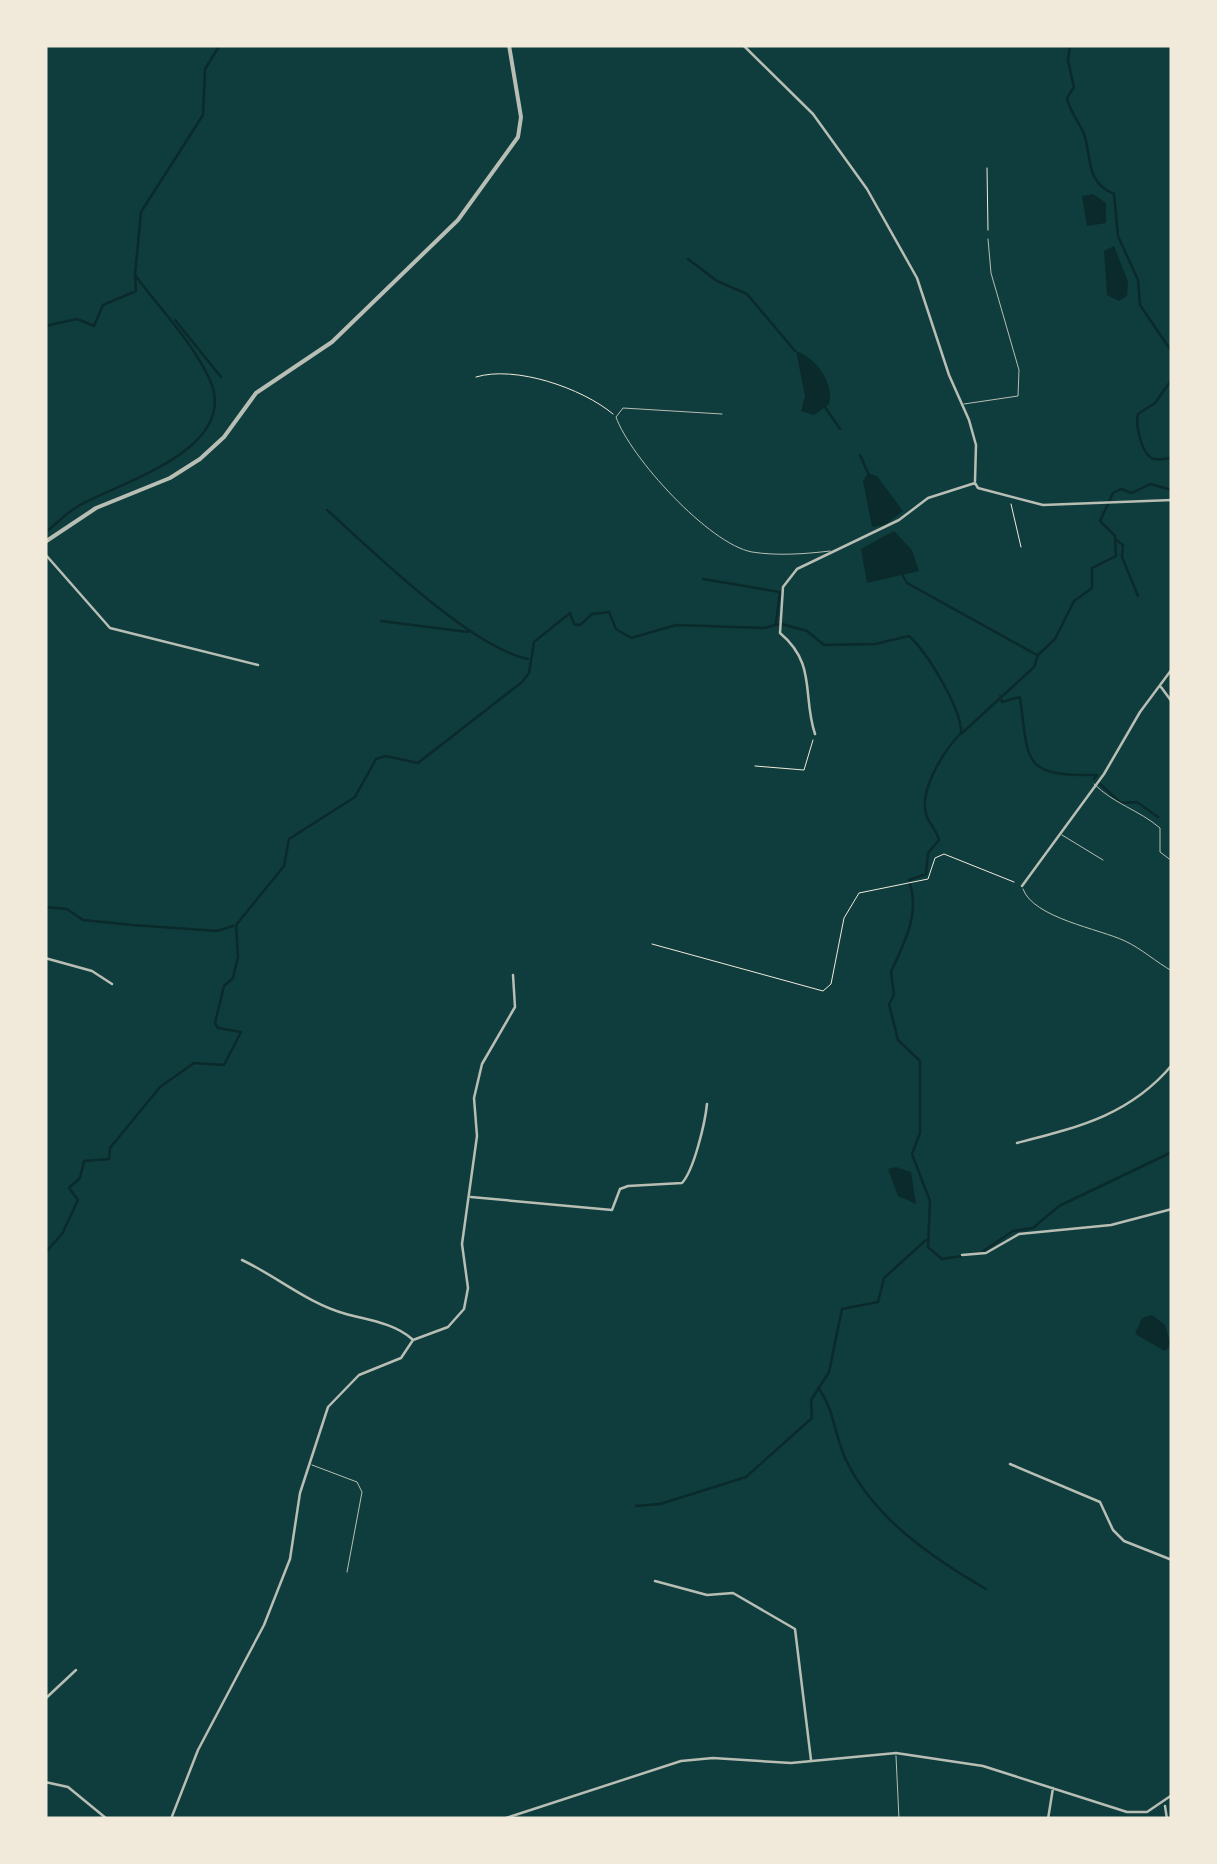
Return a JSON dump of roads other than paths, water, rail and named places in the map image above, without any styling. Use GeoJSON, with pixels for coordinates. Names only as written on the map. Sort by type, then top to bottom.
{"type":"FeatureCollection","features":[{"type":"Feature","properties":{"kind":"street"},"geometry":{"type":"LineString","coordinates":[[45,542],[96,508],[170,478],[200,459],[224,438],[256,393],[332,342],[458,220],[504,160],[520,129],[510,45]]}},
{"type":"Feature","properties":{"kind":"street"},"geometry":{"type":"LineString","coordinates":[[743,45],[813,114],[867,189],[917,278],[976,445],[978,488],[1043,505],[1172,500]]}},
{"type":"Feature","properties":{"kind":"street"},"geometry":{"type":"LineString","coordinates":[[815,734],[809,681],[796,648],[780,633],[783,587],[797,570],[899,520],[928,498],[975,483]]}},
{"type":"Feature","properties":{"kind":"street"},"geometry":{"type":"LineString","coordinates":[[45,554],[110,628],[258,665]]}},
{"type":"Feature","properties":{"kind":"street"},"geometry":{"type":"LineString","coordinates":[[1022,886],[1172,669]]}},
{"type":"Feature","properties":{"kind":"street"},"geometry":{"type":"LineString","coordinates":[[1159,686],[1172,702]]}},
{"type":"Feature","properties":{"kind":"street"},"geometry":{"type":"LineString","coordinates":[[45,958],[92,970],[112,984]]}},
{"type":"Feature","properties":{"kind":"street"},"geometry":{"type":"LineString","coordinates":[[170,1819],[198,1750],[264,1625],[290,1559],[309,1464],[324,1416],[335,1398],[359,1375],[401,1358],[413,1340],[448,1328],[464,1309],[468,1288],[462,1244],[477,1136],[474,1098],[491,1045],[515,1007],[513,976]]}},
{"type":"Feature","properties":{"kind":"street"},"geometry":{"type":"LineString","coordinates":[[1017,1143],[1106,1118],[1132,1103],[1172,1064]]}},
{"type":"Feature","properties":{"kind":"street"},"geometry":{"type":"LineString","coordinates":[[470,1198],[612,1210],[620,1189],[682,1183],[687,1179],[695,1144],[704,1133],[707,1104]]}},
{"type":"Feature","properties":{"kind":"street"},"geometry":{"type":"LineString","coordinates":[[962,1255],[986,1254],[1018,1234],[1112,1225],[1172,1209]]}},
{"type":"Feature","properties":{"kind":"street"},"geometry":{"type":"LineString","coordinates":[[242,1260],[311,1300],[393,1326],[413,1340]]}},
{"type":"Feature","properties":{"kind":"street"},"geometry":{"type":"LineString","coordinates":[[1010,1464],[1100,1502],[1113,1530],[1124,1540],[1172,1560]]}},
{"type":"Feature","properties":{"kind":"street"},"geometry":{"type":"LineString","coordinates":[[654,1582],[707,1595],[733,1594],[795,1629],[812,1761]]}},
{"type":"Feature","properties":{"kind":"street"},"geometry":{"type":"LineString","coordinates":[[45,1700],[76,1670]]}},
{"type":"Feature","properties":{"kind":"street"},"geometry":{"type":"LineString","coordinates":[[503,1819],[681,1761],[812,1761],[896,1753],[983,1766],[1128,1812],[1147,1812],[1165,1804],[1172,1795]]}},
{"type":"Feature","properties":{"kind":"street"},"geometry":{"type":"LineString","coordinates":[[45,1782],[68,1788],[107,1819]]}},
{"type":"Feature","properties":{"kind":"street"},"geometry":{"type":"LineString","coordinates":[[1048,1819],[1053,1788]]}},
{"type":"Feature","properties":{"kind":"street"},"geometry":{"type":"LineString","coordinates":[[1165,1804],[1167,1819]]}},
{"type":"Feature","properties":{"kind":"lane"},"geometry":{"type":"LineString","coordinates":[[964,404],[1018,396],[1019,370],[991,273],[988,238]]}},
{"type":"Feature","properties":{"kind":"lane"},"geometry":{"type":"LineString","coordinates":[[722,414],[623,408],[616,417],[644,464],[705,526],[733,545],[751,552],[834,550]]}},
{"type":"Feature","properties":{"kind":"lane"},"geometry":{"type":"LineString","coordinates":[[1094,784],[1118,805],[1137,811],[1160,828],[1160,852],[1172,861]]}},
{"type":"Feature","properties":{"kind":"lane"},"geometry":{"type":"LineString","coordinates":[[1060,833],[1103,860]]}},
{"type":"Feature","properties":{"kind":"lane"},"geometry":{"type":"LineString","coordinates":[[1022,886],[1028,900],[1082,928],[1124,940],[1172,970]]}},
{"type":"Feature","properties":{"kind":"lane"},"geometry":{"type":"LineString","coordinates":[[309,1464],[358,1482],[362,1492],[347,1572]]}},
{"type":"Feature","properties":{"kind":"lane"},"geometry":{"type":"LineString","coordinates":[[896,1753],[899,1819]]}},
{"type":"Feature","properties":{"kind":"water"},"geometry":{"type":"Polygon","coordinates":[[[1093,194],[1106,203],[1106,223],[1087,226],[1082,196],[1093,194]]]}},
{"type":"Feature","properties":{"kind":"water"},"geometry":{"type":"Polygon","coordinates":[[[1114,246],[1128,282],[1127,296],[1119,301],[1107,295],[1104,251],[1114,246]]]}},
{"type":"Feature","properties":{"kind":"water"},"geometry":{"type":"Polygon","coordinates":[[[796,351],[816,365],[829,388],[829,404],[814,415],[801,411],[805,396],[796,351]]]}},
{"type":"Feature","properties":{"kind":"water"},"geometry":{"type":"Polygon","coordinates":[[[868,473],[877,476],[903,511],[885,525],[872,527],[863,481],[868,473]]]}},
{"type":"Feature","properties":{"kind":"water"},"geometry":{"type":"Polygon","coordinates":[[[894,531],[912,550],[919,571],[867,583],[861,549],[894,531]]]}},
{"type":"Feature","properties":{"kind":"water"},"geometry":{"type":"Polygon","coordinates":[[[896,1167],[911,1172],[916,1204],[898,1196],[888,1169],[896,1167]]]}},
{"type":"Feature","properties":{"kind":"water"},"geometry":{"type":"Polygon","coordinates":[[[1152,1315],[1165,1325],[1171,1345],[1165,1351],[1135,1334],[1142,1318],[1152,1315]]]}},
{"type":"Feature","properties":{"kind":"waterway"},"geometry":{"type":"LineString","coordinates":[[77,45],[101,45]]}},
{"type":"Feature","properties":{"kind":"waterway"},"geometry":{"type":"LineString","coordinates":[[45,533],[80,505],[172,459],[193,444],[208,425],[215,404],[210,380],[185,339],[135,275],[141,212],[203,115],[205,69],[220,45]]}},
{"type":"Feature","properties":{"kind":"waterway"},"geometry":{"type":"LineString","coordinates":[[1070,45],[1068,61],[1074,87],[1068,103],[1084,134],[1094,176],[1114,194],[1118,236],[1138,280],[1140,305],[1172,352]]}},
{"type":"Feature","properties":{"kind":"waterway"},"geometry":{"type":"LineString","coordinates":[[688,259],[717,281],[747,294],[795,351]]}},
{"type":"Feature","properties":{"kind":"waterway"},"geometry":{"type":"LineString","coordinates":[[45,326],[77,319],[94,326],[103,305],[136,291],[135,275]]}},
{"type":"Feature","properties":{"kind":"waterway"},"geometry":{"type":"LineString","coordinates":[[175,320],[221,377]]}},
{"type":"Feature","properties":{"kind":"waterway"},"geometry":{"type":"LineString","coordinates":[[1172,379],[1155,403],[1138,414],[1137,419],[1140,440],[1150,457],[1172,458]]}},
{"type":"Feature","properties":{"kind":"waterway"},"geometry":{"type":"LineString","coordinates":[[825,407],[840,429]]}},
{"type":"Feature","properties":{"kind":"waterway"},"geometry":{"type":"LineString","coordinates":[[860,455],[869,475]]}},
{"type":"Feature","properties":{"kind":"waterway"},"geometry":{"type":"LineString","coordinates":[[782,624],[807,631],[824,645],[875,644],[909,636],[942,682],[956,711],[961,734],[1034,667],[1038,655],[1055,639],[1074,601],[1092,588],[1092,568],[1116,556],[1115,536],[1100,521],[1113,493],[1121,489],[1132,493],[1150,484],[1172,490]]}},
{"type":"Feature","properties":{"kind":"waterway"},"geometry":{"type":"LineString","coordinates":[[327,510],[451,618],[505,651],[528,659]]}},
{"type":"Feature","properties":{"kind":"waterway"},"geometry":{"type":"LineString","coordinates":[[1116,540],[1123,545],[1122,557],[1138,596]]}},
{"type":"Feature","properties":{"kind":"waterway"},"geometry":{"type":"LineString","coordinates":[[903,576],[907,583],[1037,655]]}},
{"type":"Feature","properties":{"kind":"waterway"},"geometry":{"type":"LineString","coordinates":[[703,579],[780,592],[776,623]]}},
{"type":"Feature","properties":{"kind":"waterway"},"geometry":{"type":"LineString","coordinates":[[45,1253],[62,1234],[78,1200],[69,1188],[80,1178],[84,1161],[109,1159],[110,1148],[160,1087],[194,1063],[224,1065],[241,1032],[218,1028],[215,1023],[224,986],[233,978],[238,957],[236,925],[284,866],[289,839],[355,797],[376,759],[386,756],[418,763],[522,682],[529,673],[534,642],[570,613],[574,624],[580,625],[592,614],[609,612],[616,629],[631,638],[676,625],[764,628],[779,624]]}},
{"type":"Feature","properties":{"kind":"waterway"},"geometry":{"type":"LineString","coordinates":[[381,621],[468,632]]}},
{"type":"Feature","properties":{"kind":"waterway"},"geometry":{"type":"LineString","coordinates":[[1000,696],[1002,702],[1020,697],[1025,737],[1033,761],[1054,773],[1097,775],[1094,779]]}},
{"type":"Feature","properties":{"kind":"waterway"},"geometry":{"type":"LineString","coordinates":[[909,880],[926,874],[928,853],[939,840],[927,817],[926,796],[940,761],[960,734]]}},
{"type":"Feature","properties":{"kind":"waterway"},"geometry":{"type":"LineString","coordinates":[[1100,784],[1121,803],[1137,802],[1158,817]]}},
{"type":"Feature","properties":{"kind":"waterway"},"geometry":{"type":"LineString","coordinates":[[910,884],[912,917],[891,972],[894,995],[889,1004],[898,1040],[920,1061],[920,1133],[912,1154],[930,1201],[928,1247],[942,1259],[962,1256]]}},
{"type":"Feature","properties":{"kind":"waterway"},"geometry":{"type":"LineString","coordinates":[[45,907],[67,909],[83,920],[217,931],[233,926]]}},
{"type":"Feature","properties":{"kind":"waterway"},"geometry":{"type":"LineString","coordinates":[[982,1252],[1013,1231],[1033,1228],[1059,1206],[1172,1152]]}},
{"type":"Feature","properties":{"kind":"waterway"},"geometry":{"type":"LineString","coordinates":[[636,1506],[660,1504],[746,1477],[812,1418],[811,1400],[829,1372],[842,1309],[878,1302],[884,1278],[926,1240]]}},
{"type":"Feature","properties":{"kind":"waterway"},"geometry":{"type":"LineString","coordinates":[[818,1388],[828,1405],[846,1460],[872,1500],[925,1549],[986,1589]]}}]}
